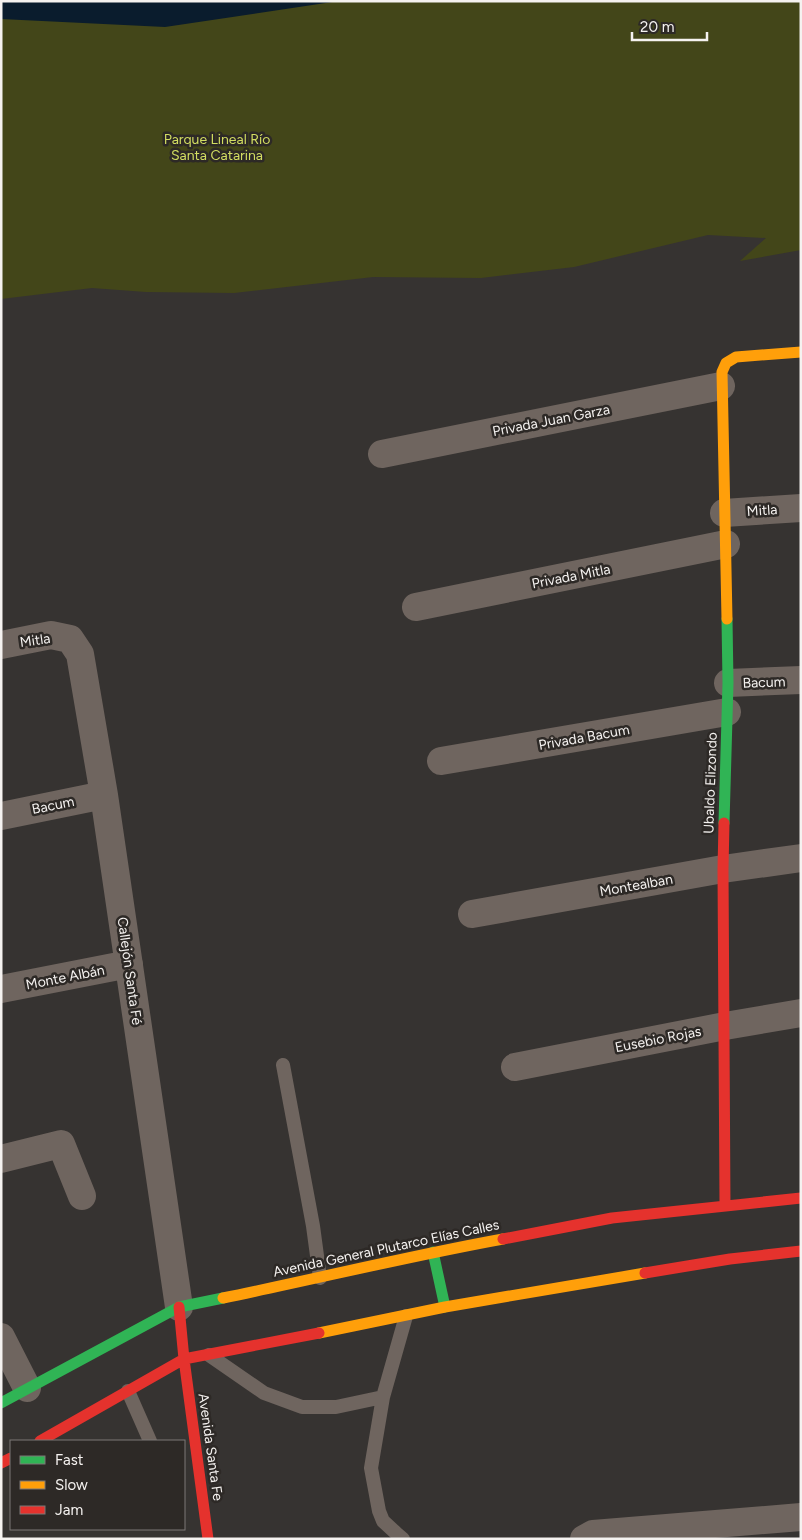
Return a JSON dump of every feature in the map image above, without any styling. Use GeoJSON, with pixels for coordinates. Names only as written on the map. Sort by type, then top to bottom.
{"type":"FeatureCollection","features":[{"type":"Feature","properties":{"kind":"street"},"geometry":{"type":"LineString","coordinates":[[724,374],[736,357],[801,352]]}},
{"type":"Feature","properties":{"kind":"street","name":"Privada Juan Garza"},"geometry":{"type":"LineString","coordinates":[[382,454],[724,374]]}},
{"type":"Feature","properties":{"kind":"street","name":"Ubaldo Elizondo"},"geometry":{"type":"LineString","coordinates":[[724,374],[724,513],[728,683],[723,870],[724,1205]]}},
{"type":"Feature","properties":{"kind":"street","name":"Mitla"},"geometry":{"type":"LineString","coordinates":[[724,513],[801,508]]}},
{"type":"Feature","properties":{"kind":"street","name":"Privada Mitla"},"geometry":{"type":"LineString","coordinates":[[416,607],[726,544]]}},
{"type":"Feature","properties":{"kind":"street","name":"Mitla"},"geometry":{"type":"LineString","coordinates":[[1,645],[51,635],[70,639]]}},
{"type":"Feature","properties":{"kind":"street","name":"Callejón Santa Fé"},"geometry":{"type":"LineString","coordinates":[[70,639],[80,654],[104,795],[179,1307]]}},
{"type":"Feature","properties":{"kind":"street","name":"Bacum"},"geometry":{"type":"LineString","coordinates":[[728,683],[801,680]]}},
{"type":"Feature","properties":{"kind":"street","name":"Privada Bacum"},"geometry":{"type":"LineString","coordinates":[[441,761],[727,712]]}},
{"type":"Feature","properties":{"kind":"street","name":"Bacum"},"geometry":{"type":"LineString","coordinates":[[1,816],[104,795]]}},
{"type":"Feature","properties":{"kind":"street","name":"Montealban"},"geometry":{"type":"LineString","coordinates":[[472,914],[801,858]]}},
{"type":"Feature","properties":{"kind":"street","name":"Monte Albán"},"geometry":{"type":"LineString","coordinates":[[1,989],[129,964]]}},
{"type":"Feature","properties":{"kind":"street","name":"Eusebio Rojas"},"geometry":{"type":"LineString","coordinates":[[515,1067],[724,1026],[801,1013]]}},
{"type":"Feature","properties":{"kind":"street"},"geometry":{"type":"LineString","coordinates":[[1,1159],[61,1144],[82,1196]]}},
{"type":"Feature","properties":{"kind":"street","name":"Avenida General Plutarco Elías Calles"},"geometry":{"type":"LineString","coordinates":[[1,1403],[179,1307],[433,1252],[612,1218],[801,1198]]}},
{"type":"Feature","properties":{"kind":"street"},"geometry":{"type":"LineString","coordinates":[[42,1440],[184,1359],[445,1307],[730,1259],[801,1251]]}},
{"type":"Feature","properties":{"kind":"street"},"geometry":{"type":"LineString","coordinates":[[433,1252],[445,1307]]}},
{"type":"Feature","properties":{"kind":"street","name":"Avenida Santa Fe"},"geometry":{"type":"LineString","coordinates":[[179,1307],[208,1539]]}},
{"type":"Feature","properties":{"kind":"street"},"geometry":{"type":"LineString","coordinates":[[1,1337],[26,1388]]}},
{"type":"Feature","properties":{"kind":"street"},"geometry":{"type":"LineString","coordinates":[[584,1539],[593,1534],[801,1517]]}},
{"type":"Feature","properties":{"kind":"lane"},"geometry":{"type":"LineString","coordinates":[[283,1065],[313,1226],[320,1278]]}},
{"type":"Feature","properties":{"kind":"lane"},"geometry":{"type":"LineString","coordinates":[[403,1539],[383,1520],[379,1511],[370,1468],[384,1397],[406,1316]]}},
{"type":"Feature","properties":{"kind":"lane"},"geometry":{"type":"LineString","coordinates":[[208,1354],[264,1393],[302,1407],[336,1407],[384,1397]]}},
{"type":"Feature","properties":{"kind":"lane"},"geometry":{"type":"LineString","coordinates":[[128,1391],[150,1440]]}},
{"type":"Feature","properties":{"kind":"lane"},"geometry":{"type":"LineString","coordinates":[[185,1463],[197,1457]]}},
{"type":"Feature","properties":{"kind":"green space","name":"Parque Lineal Río Santa Catarina"},"geometry":{"type":"Polygon","coordinates":[[[1,1],[801,1],[801,250],[740,261],[766,238],[708,235],[574,267],[481,278],[373,277],[234,293],[146,292],[92,288],[1,299],[1,1]]]}},
{"type":"Feature","properties":{"kind":"water"},"geometry":{"type":"Polygon","coordinates":[[[1,1],[339,1],[165,27],[1,19],[1,1]]]}},
{"type":"Feature","properties":{"kind":"traffic: fast"},"geometry":{"type":"LineString","coordinates":[[724,823],[728,683],[727,619]]}},
{"type":"Feature","properties":{"kind":"traffic: fast"},"geometry":{"type":"LineString","coordinates":[[433,1252],[445,1307]]}},
{"type":"Feature","properties":{"kind":"traffic: fast"},"geometry":{"type":"LineString","coordinates":[[1,1403],[179,1307],[223,1298]]}},
{"type":"Feature","properties":{"kind":"traffic: slow"},"geometry":{"type":"LineString","coordinates":[[727,619],[722,372],[726,363],[736,357],[801,352]]}},
{"type":"Feature","properties":{"kind":"traffic: slow"},"geometry":{"type":"LineString","coordinates":[[223,1298],[503,1239]]}},
{"type":"Feature","properties":{"kind":"traffic: slow"},"geometry":{"type":"LineString","coordinates":[[319,1333],[445,1307],[645,1273]]}},
{"type":"Feature","properties":{"kind":"traffic: jam"},"geometry":{"type":"LineString","coordinates":[[724,823],[725,1205]]}},
{"type":"Feature","properties":{"kind":"traffic: jam"},"geometry":{"type":"LineString","coordinates":[[503,1239],[612,1218],[801,1198]]}},
{"type":"Feature","properties":{"kind":"traffic: jam"},"geometry":{"type":"LineString","coordinates":[[645,1273],[730,1259],[801,1251]]}},
{"type":"Feature","properties":{"kind":"traffic: jam"},"geometry":{"type":"LineString","coordinates":[[179,1307],[208,1539]]}},
{"type":"Feature","properties":{"kind":"traffic: jam"},"geometry":{"type":"LineString","coordinates":[[42,1440],[184,1359],[319,1333]]}},
{"type":"Feature","properties":{"kind":"traffic: jam"},"geometry":{"type":"LineString","coordinates":[[1,1463],[10,1458]]}}]}
